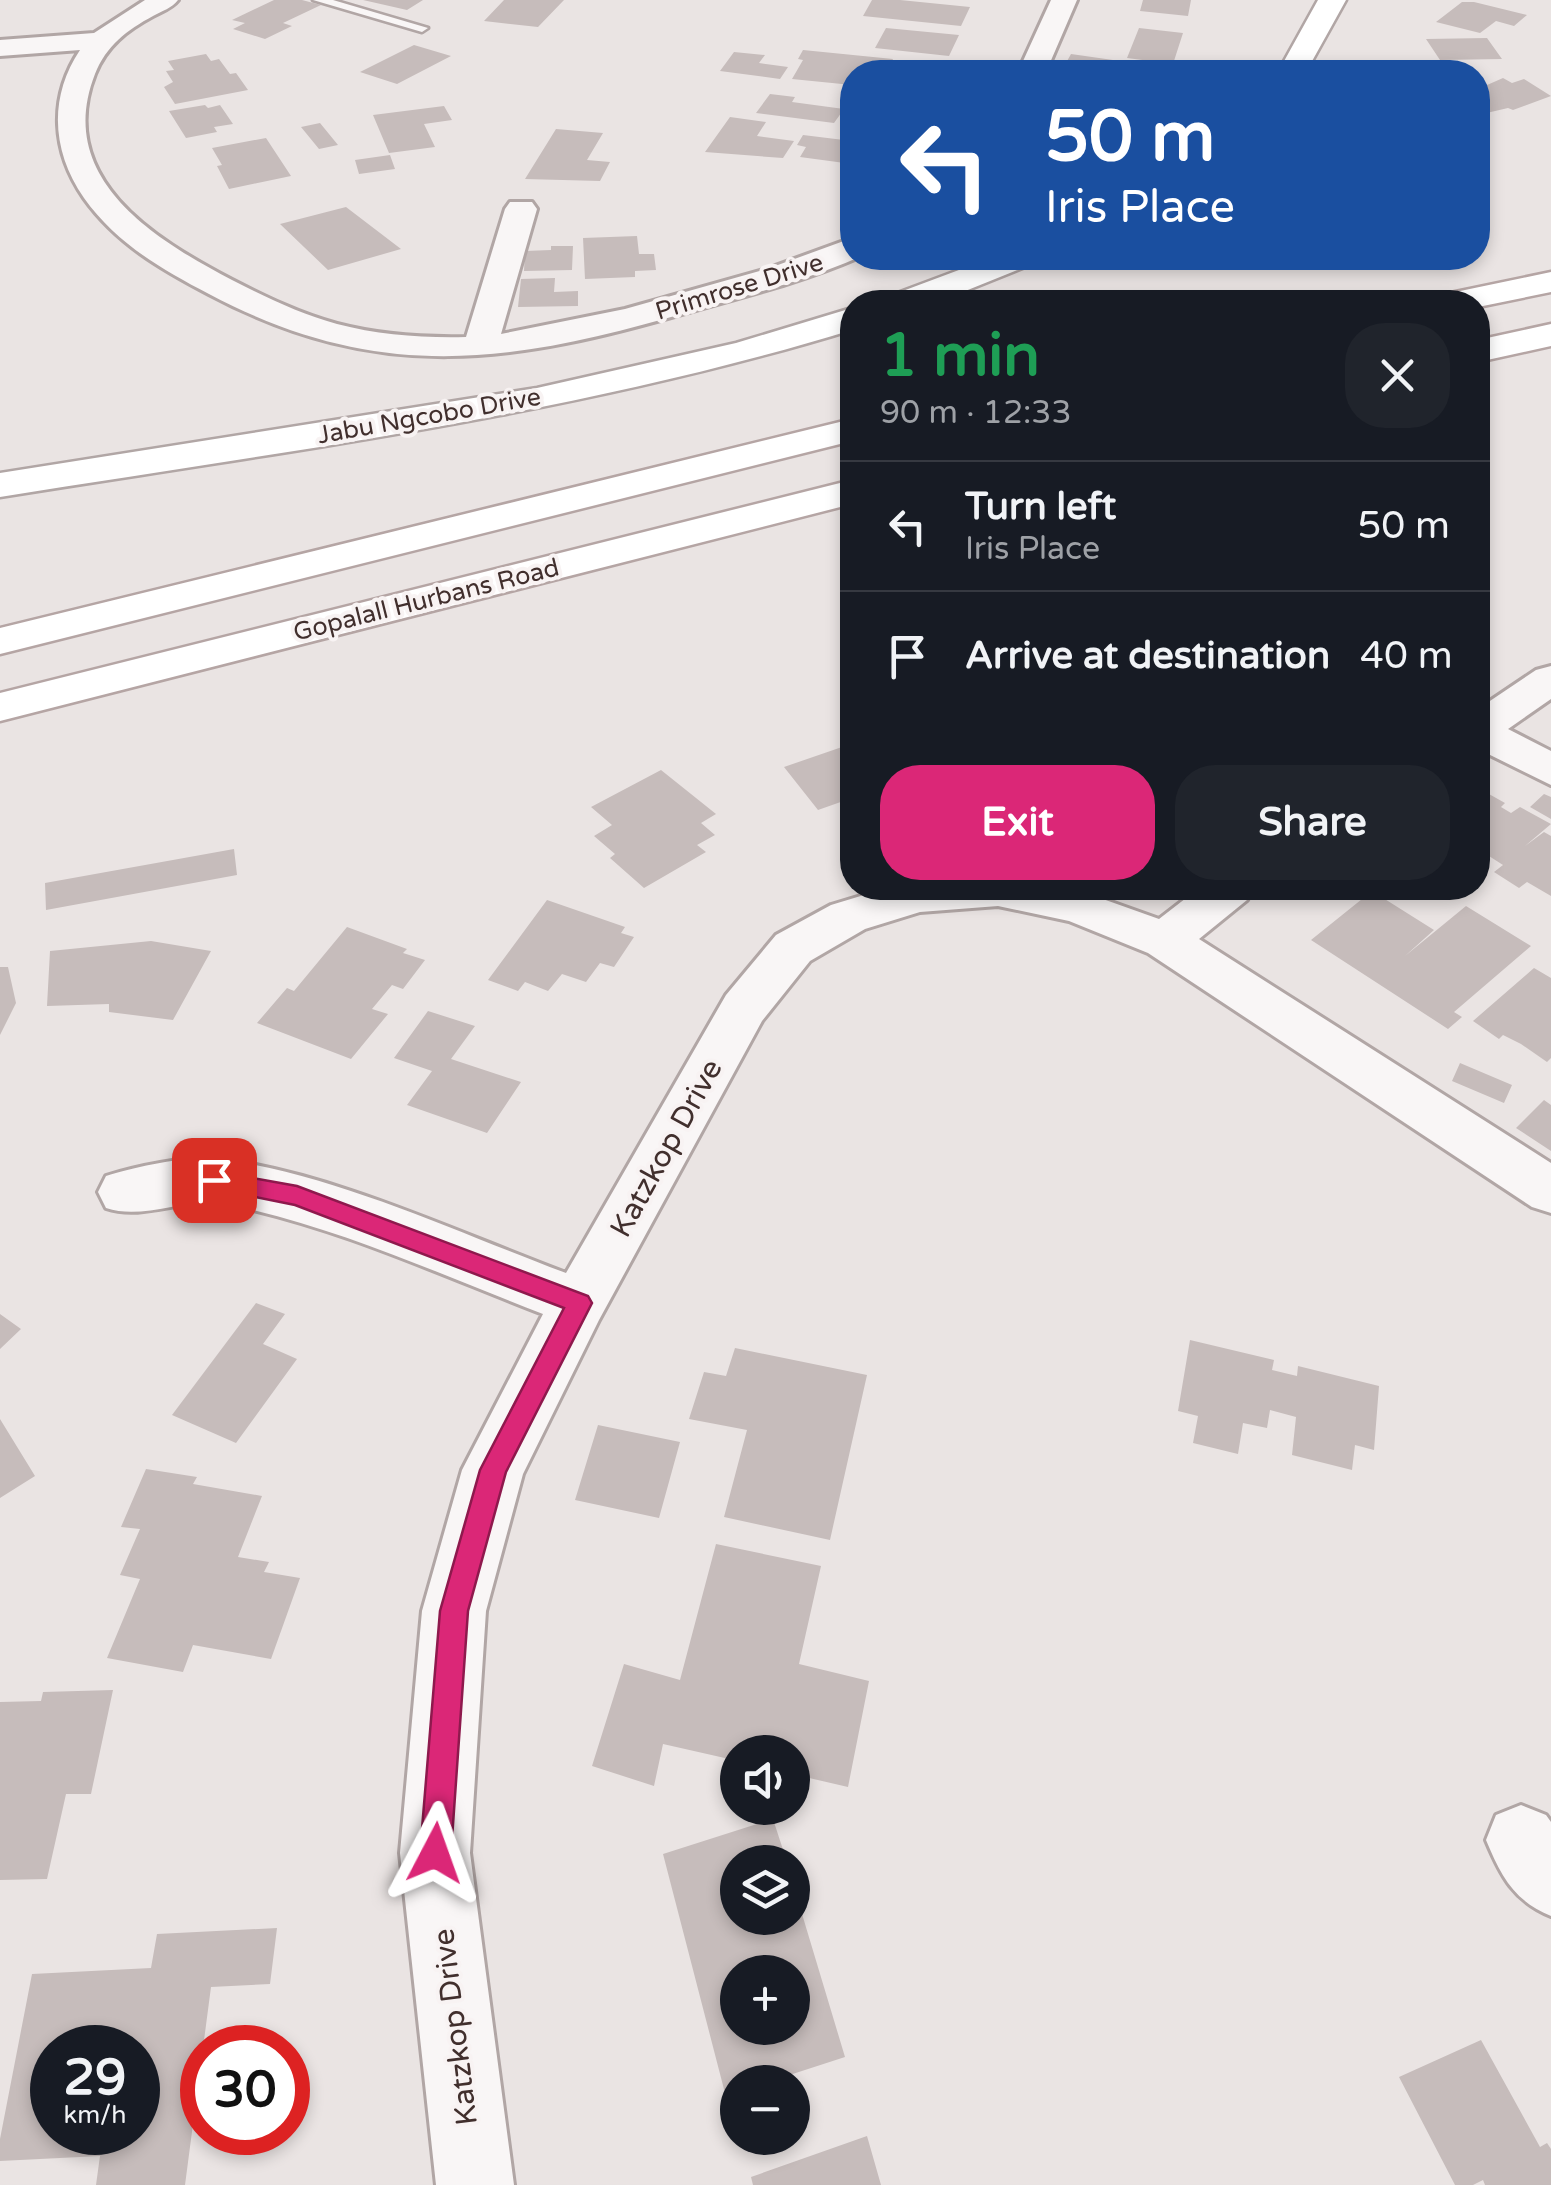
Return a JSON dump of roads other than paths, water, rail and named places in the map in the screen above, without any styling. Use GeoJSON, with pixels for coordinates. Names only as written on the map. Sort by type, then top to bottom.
{"type":"FeatureCollection","features":[{"type":"Feature","properties":{"kind":"main road"},"geometry":{"type":"LineString","coordinates":[[1299,60],[1332,0]]}},
{"type":"Feature","properties":{"kind":"main road"},"geometry":{"type":"LineString","coordinates":[[942,290],[991,270]]}},
{"type":"Feature","properties":{"kind":"main road"},"geometry":{"type":"LineString","coordinates":[[1490,294],[1551,282]]}},
{"type":"Feature","properties":{"kind":"main road","name":"Jabu Ngcobo Drive"},"geometry":{"type":"LineString","coordinates":[[0,485],[543,396],[622,380],[840,322]]}},
{"type":"Feature","properties":{"kind":"main road"},"geometry":{"type":"LineString","coordinates":[[1490,349],[1551,336]]}},
{"type":"Feature","properties":{"kind":"main road"},"geometry":{"type":"LineString","coordinates":[[0,641],[840,433]]}},
{"type":"Feature","properties":{"kind":"main road","name":"Gopalall Hurbans Road"},"geometry":{"type":"LineString","coordinates":[[0,708],[840,495]]}},
{"type":"Feature","properties":{"kind":"street"},"geometry":{"type":"LineString","coordinates":[[0,48],[97,40],[119,23],[165,0]]}},
{"type":"Feature","properties":{"kind":"street"},"geometry":{"type":"LineString","coordinates":[[1037,60],[1064,0]]}},
{"type":"Feature","properties":{"kind":"street","name":"Primrose Drive"},"geometry":{"type":"LineString","coordinates":[[97,40],[81,72],[68,115],[77,158],[94,188],[134,235],[290,320],[378,342],[435,348],[513,344],[626,321],[812,266],[840,253]]}},
{"type":"Feature","properties":{"kind":"street"},"geometry":{"type":"LineString","coordinates":[[480,346],[520,209]]}},
{"type":"Feature","properties":{"kind":"street"},"geometry":{"type":"LineString","coordinates":[[1490,722],[1551,679]]}},
{"type":"Feature","properties":{"kind":"street"},"geometry":{"type":"LineString","coordinates":[[1490,737],[1551,770]]}},
{"type":"Feature","properties":{"kind":"street","name":"Katzkop Drive"},"geometry":{"type":"LineString","coordinates":[[475,2185],[435,1853],[454,1611],[494,1470],[579,1303],[744,1008],[793,948],[848,917],[902,900]]}},
{"type":"Feature","properties":{"kind":"street","name":"Katzkop Drive"},"geometry":{"type":"LineString","coordinates":[[1050,900],[1079,906],[1164,941],[1551,1191]]}},
{"type":"Feature","properties":{"kind":"street"},"geometry":{"type":"LineString","coordinates":[[1164,941],[1215,900]]}},
{"type":"Feature","properties":{"kind":"street"},"geometry":{"type":"LineString","coordinates":[[125,1192],[214,1180],[297,1196],[579,1303]]}},
{"type":"Feature","properties":{"kind":"lane"},"geometry":{"type":"LineString","coordinates":[[319,0],[422,28]]}}]}
